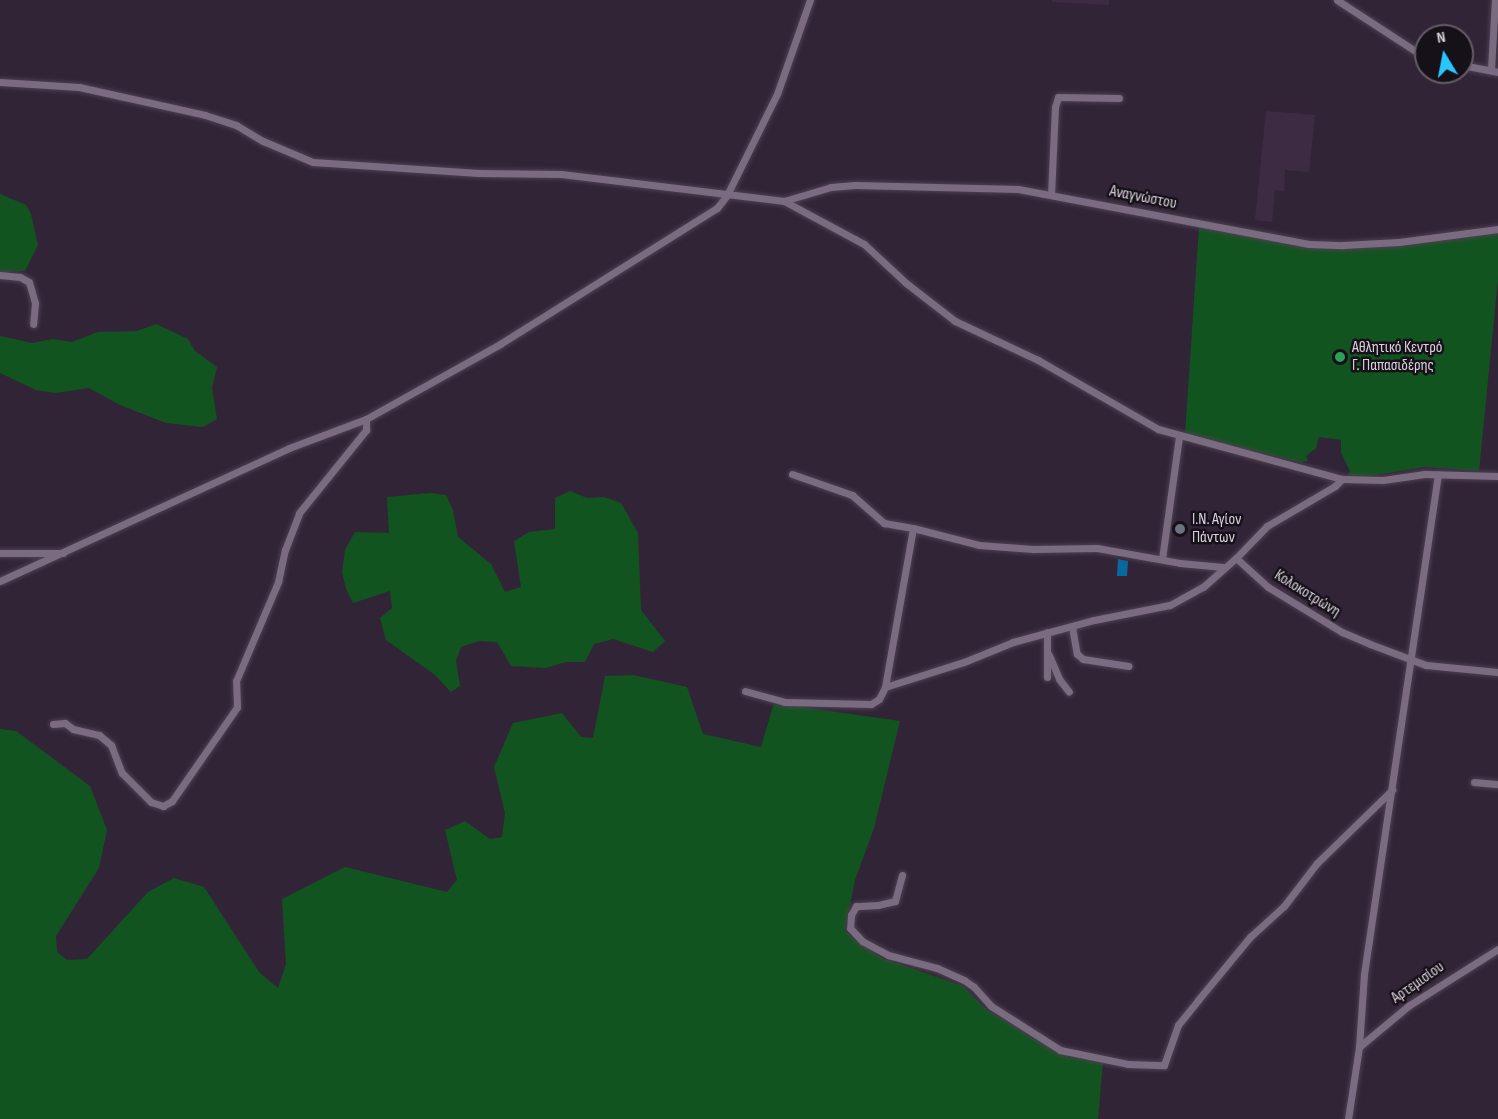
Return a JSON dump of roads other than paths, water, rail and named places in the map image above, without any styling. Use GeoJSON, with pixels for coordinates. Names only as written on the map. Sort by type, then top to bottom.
{"type":"FeatureCollection","features":[{"type":"Feature","properties":{"kind":"street"},"geometry":{"type":"LineString","coordinates":[[0,581],[289,448],[366,419],[519,332],[717,208],[727,195],[777,94],[810,0]]}},
{"type":"Feature","properties":{"kind":"street"},"geometry":{"type":"LineString","coordinates":[[1337,0],[1414,50]]}},
{"type":"Feature","properties":{"kind":"street"},"geometry":{"type":"LineString","coordinates":[[1474,67],[1494,70],[1495,0]]}},
{"type":"Feature","properties":{"kind":"street"},"geometry":{"type":"LineString","coordinates":[[0,82],[79,87],[205,115],[236,125],[263,141],[313,162],[474,173],[561,174],[784,201],[864,244],[932,304],[955,321],[1038,360],[1128,413],[1179,437],[1341,480],[1383,480],[1438,474],[1498,476]]}},
{"type":"Feature","properties":{"kind":"street"},"geometry":{"type":"LineString","coordinates":[[1051,195],[1055,107],[1058,97],[1119,98]]}},
{"type":"Feature","properties":{"kind":"street","name":"Αναγνώστου"},"geometry":{"type":"LineString","coordinates":[[784,201],[831,187],[885,183],[1009,188],[1309,244],[1371,245],[1498,229]]}},
{"type":"Feature","properties":{"kind":"street"},"geometry":{"type":"LineString","coordinates":[[0,274],[20,277],[29,282],[35,303],[33,324]]}},
{"type":"Feature","properties":{"kind":"street"},"geometry":{"type":"LineString","coordinates":[[52,724],[65,723],[73,729],[99,735],[111,745],[122,773],[146,798],[157,806],[163,806],[172,801],[237,707],[236,681],[278,582],[285,550],[299,513],[366,430],[366,419]]}},
{"type":"Feature","properties":{"kind":"street"},"geometry":{"type":"LineString","coordinates":[[1162,559],[1179,437]]}},
{"type":"Feature","properties":{"kind":"street"},"geometry":{"type":"LineString","coordinates":[[792,474],[852,495],[884,522],[979,545],[1033,549],[1097,548],[1223,567]]}},
{"type":"Feature","properties":{"kind":"street"},"geometry":{"type":"LineString","coordinates":[[1348,1119],[1359,1047],[1364,974],[1438,474]]}},
{"type":"Feature","properties":{"kind":"street"},"geometry":{"type":"LineString","coordinates":[[885,687],[1047,632],[1170,605],[1203,587],[1267,526],[1327,492],[1341,480]]}},
{"type":"Feature","properties":{"kind":"street"},"geometry":{"type":"LineString","coordinates":[[745,692],[784,702],[866,705],[876,702],[885,687],[913,528]]}},
{"type":"Feature","properties":{"kind":"street"},"geometry":{"type":"LineString","coordinates":[[0,553],[65,553]]}},
{"type":"Feature","properties":{"kind":"street","name":"Κολοκοτρώνη"},"geometry":{"type":"LineString","coordinates":[[1236,558],[1268,587],[1326,622],[1412,661],[1452,669],[1498,672]]}},
{"type":"Feature","properties":{"kind":"street"},"geometry":{"type":"LineString","coordinates":[[1072,627],[1077,654],[1083,659],[1128,666]]}},
{"type":"Feature","properties":{"kind":"street"},"geometry":{"type":"LineString","coordinates":[[1047,632],[1049,655],[1047,677]]}},
{"type":"Feature","properties":{"kind":"street"},"geometry":{"type":"LineString","coordinates":[[1049,655],[1059,679],[1069,692]]}},
{"type":"Feature","properties":{"kind":"street"},"geometry":{"type":"LineString","coordinates":[[1473,782],[1498,784]]}},
{"type":"Feature","properties":{"kind":"street"},"geometry":{"type":"LineString","coordinates":[[903,875],[895,900],[878,905],[856,906],[851,915],[850,927],[862,940],[888,955],[937,968],[964,980],[990,1006],[1060,1050],[1128,1064],[1164,1065],[1178,1025],[1191,1008],[1250,937],[1284,906],[1317,863],[1392,790]]}},
{"type":"Feature","properties":{"kind":"street","name":"Αρτεμισίου"},"geometry":{"type":"LineString","coordinates":[[1359,1047],[1408,1006],[1498,949]]}},
{"type":"Feature","properties":{"kind":"water"},"geometry":{"type":"Polygon","coordinates":[[[1118,559],[1128,561],[1127,576],[1117,576],[1118,559]]]}},
{"type":"Feature","properties":{"kind":"place","name":"Αθλητικό Κεντρό Γ. Παπασιδέρης"},"geometry":{"type":"Point","coordinates":[1340,357]}},
{"type":"Feature","properties":{"kind":"place","name":"Ι.Ν. Αγίον Πάντων"},"geometry":{"type":"Point","coordinates":[1180,529]}}]}
